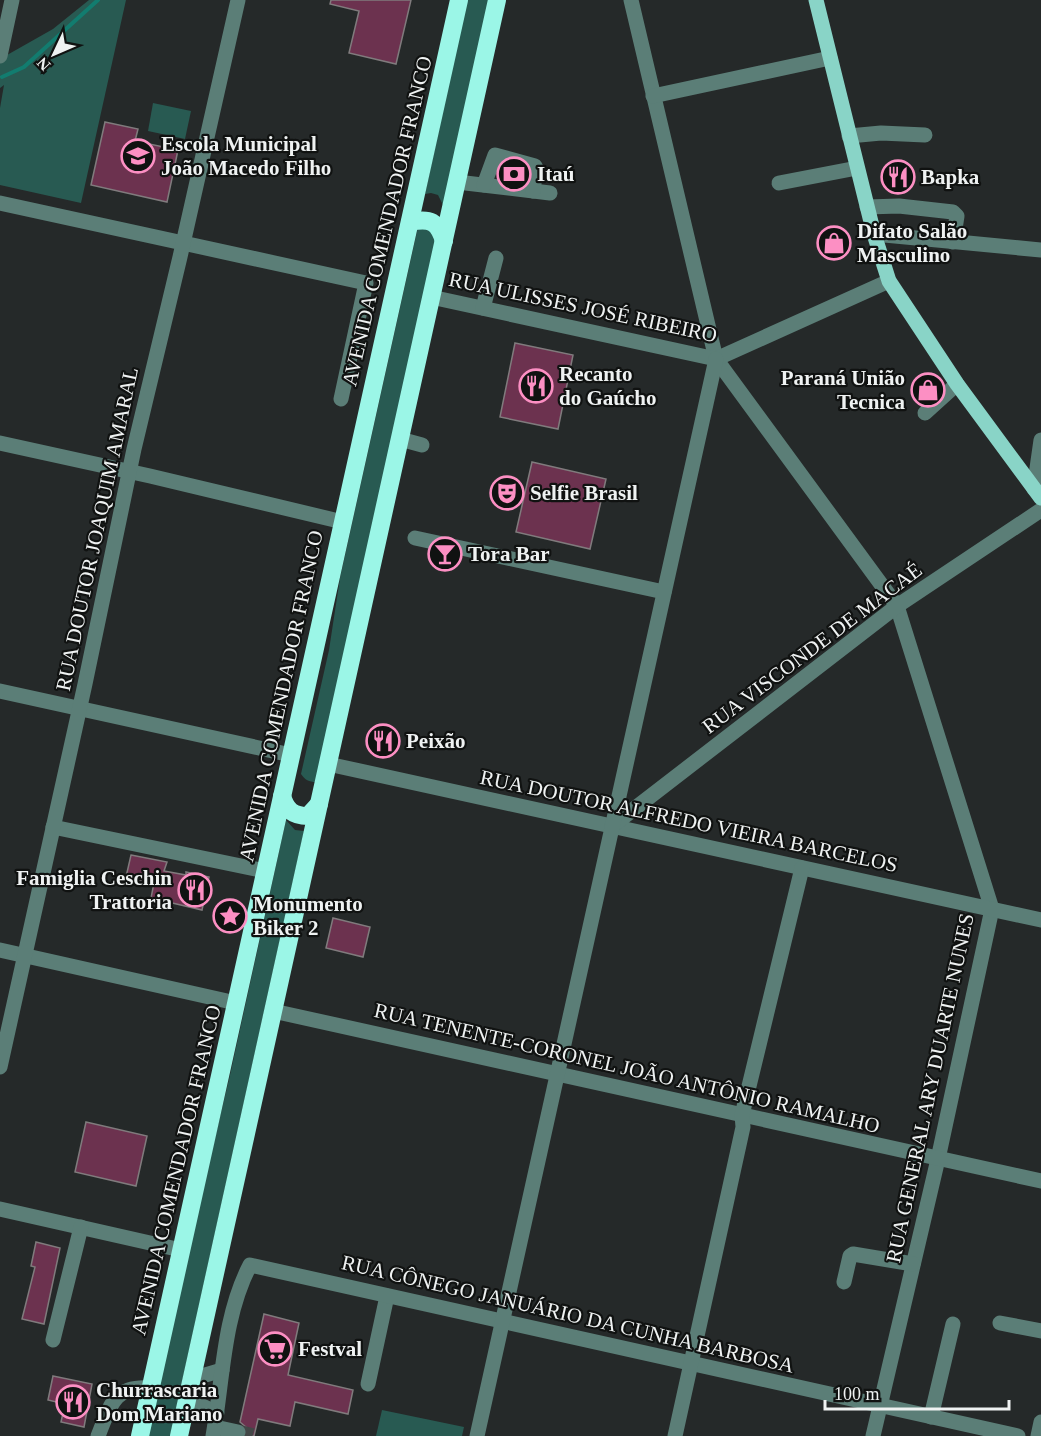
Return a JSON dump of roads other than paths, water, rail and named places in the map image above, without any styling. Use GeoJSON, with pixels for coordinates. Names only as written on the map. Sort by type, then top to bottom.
{"type":"FeatureCollection","features":[{"type":"Feature","properties":{"kind":"highway","name":"AVENIDA COMENDADOR FRANCO"},"geometry":{"type":"LineString","coordinates":[[140,1436],[459,0]]}},
{"type":"Feature","properties":{"kind":"highway"},"geometry":{"type":"LineString","coordinates":[[180,1436],[497,0]]}},
{"type":"Feature","properties":{"kind":"highway"},"geometry":{"type":"LineString","coordinates":[[410,222],[428,220],[441,231],[444,241]]}},
{"type":"Feature","properties":{"kind":"highway"},"geometry":{"type":"LineString","coordinates":[[282,796],[290,812],[299,816],[308,816],[319,804]]}},
{"type":"Feature","properties":{"kind":"main road"},"geometry":{"type":"LineString","coordinates":[[816,0],[874,234],[889,281],[957,384],[1037,493]]}},
{"type":"Feature","properties":{"kind":"street"},"geometry":{"type":"LineString","coordinates":[[0,56],[12,0]]}},
{"type":"Feature","properties":{"kind":"street","name":"RUA DOUTOR JOAQUIM AMARAL"},"geometry":{"type":"LineString","coordinates":[[0,1067],[80,709],[129,472],[238,0]]}},
{"type":"Feature","properties":{"kind":"street","name":"RUA GENERAL ARY DUARTE NUNES"},"geometry":{"type":"LineString","coordinates":[[631,0],[716,359],[897,606],[992,909],[938,1159],[873,1436]]}},
{"type":"Feature","properties":{"kind":"street"},"geometry":{"type":"LineString","coordinates":[[653,96],[830,58]]}},
{"type":"Feature","properties":{"kind":"street"},"geometry":{"type":"LineString","coordinates":[[849,136],[925,135]]}},
{"type":"Feature","properties":{"kind":"street"},"geometry":{"type":"LineString","coordinates":[[484,185],[495,155],[535,165],[533,191]]}},
{"type":"Feature","properties":{"kind":"street"},"geometry":{"type":"LineString","coordinates":[[779,183],[857,168]]}},
{"type":"Feature","properties":{"kind":"street"},"geometry":{"type":"LineString","coordinates":[[457,182],[550,193]]}},
{"type":"Feature","properties":{"kind":"street"},"geometry":{"type":"LineString","coordinates":[[0,203],[366,283],[341,399]]}},
{"type":"Feature","properties":{"kind":"street"},"geometry":{"type":"LineString","coordinates":[[867,207],[899,207],[953,212],[957,216],[953,242]]}},
{"type":"Feature","properties":{"kind":"street"},"geometry":{"type":"LineString","coordinates":[[874,234],[1041,250]]}},
{"type":"Feature","properties":{"kind":"street"},"geometry":{"type":"LineString","coordinates":[[483,308],[496,258]]}},
{"type":"Feature","properties":{"kind":"street","name":"RUA ULISSES JOSÉ RIBEIRO"},"geometry":{"type":"LineString","coordinates":[[431,297],[716,359],[889,281]]}},
{"type":"Feature","properties":{"kind":"street"},"geometry":{"type":"LineString","coordinates":[[477,1436],[716,359]]}},
{"type":"Feature","properties":{"kind":"street"},"geometry":{"type":"LineString","coordinates":[[924,413],[957,384]]}},
{"type":"Feature","properties":{"kind":"street"},"geometry":{"type":"LineString","coordinates":[[400,439],[422,445]]}},
{"type":"Feature","properties":{"kind":"street"},"geometry":{"type":"LineString","coordinates":[[1037,493],[1041,440]]}},
{"type":"Feature","properties":{"kind":"street"},"geometry":{"type":"LineString","coordinates":[[0,443],[343,522]]}},
{"type":"Feature","properties":{"kind":"street","name":"RUA VISCONDE DE MACAÉ"},"geometry":{"type":"LineString","coordinates":[[612,826],[897,606],[1041,510]]}},
{"type":"Feature","properties":{"kind":"street"},"geometry":{"type":"LineString","coordinates":[[415,538],[664,592]]}},
{"type":"Feature","properties":{"kind":"street"},"geometry":{"type":"LineString","coordinates":[[0,692],[291,755]]}},
{"type":"Feature","properties":{"kind":"street","name":"RUA DOUTOR ALFREDO VIEIRA BARCELOS"},"geometry":{"type":"LineString","coordinates":[[328,764],[1041,920]]}},
{"type":"Feature","properties":{"kind":"street"},"geometry":{"type":"LineString","coordinates":[[53,827],[265,871]]}},
{"type":"Feature","properties":{"kind":"street"},"geometry":{"type":"LineString","coordinates":[[675,1436],[743,1126],[742,1115],[801,868]]}},
{"type":"Feature","properties":{"kind":"street"},"geometry":{"type":"LineString","coordinates":[[0,950],[236,1003]]}},
{"type":"Feature","properties":{"kind":"street","name":"RUA TENENTE-CORONEL JOÃO ANTÔNIO RAMALHO"},"geometry":{"type":"LineString","coordinates":[[273,1011],[1041,1181]]}},
{"type":"Feature","properties":{"kind":"street"},"geometry":{"type":"LineString","coordinates":[[0,1209],[181,1250]]}},
{"type":"Feature","properties":{"kind":"street"},"geometry":{"type":"LineString","coordinates":[[53,1341],[81,1227]]}},
{"type":"Feature","properties":{"kind":"street"},"geometry":{"type":"LineString","coordinates":[[844,1282],[850,1256],[853,1254],[913,1264]]}},
{"type":"Feature","properties":{"kind":"street","name":"RUA CÔNEGO JANUÁRIO DA CUNHA BARBOSA"},"geometry":{"type":"LineString","coordinates":[[235,1301],[241,1282],[250,1266],[1018,1436]]}},
{"type":"Feature","properties":{"kind":"street"},"geometry":{"type":"LineString","coordinates":[[368,1384],[387,1296]]}},
{"type":"Feature","properties":{"kind":"street"},"geometry":{"type":"LineString","coordinates":[[210,1297],[235,1301],[222,1370],[215,1425]]}},
{"type":"Feature","properties":{"kind":"street"},"geometry":{"type":"LineString","coordinates":[[1000,1323],[1041,1331]]}},
{"type":"Feature","properties":{"kind":"street"},"geometry":{"type":"LineString","coordinates":[[931,1417],[953,1324]]}},
{"type":"Feature","properties":{"kind":"street"},"geometry":{"type":"LineString","coordinates":[[192,1379],[222,1370]]}},
{"type":"Feature","properties":{"kind":"street"},"geometry":{"type":"LineString","coordinates":[[98,1436],[112,1401],[121,1392],[138,1387],[150,1388]]}},
{"type":"Feature","properties":{"kind":"street"},"geometry":{"type":"LineString","coordinates":[[188,1400],[215,1425],[238,1432]]}},
{"type":"Feature","properties":{"kind":"street"},"geometry":{"type":"LineString","coordinates":[[1038,1436],[1041,1422]]}},
{"type":"Feature","properties":{"kind":"waterway"},"geometry":{"type":"LineString","coordinates":[[2,77],[24,67],[98,0]]}},
{"type":"Feature","properties":{"kind":"tunnel"},"geometry":{"type":"LineString","coordinates":[[238,1432],[253,1436]]}},
{"type":"Feature","properties":{"kind":"place","name":"Escola Municipal João Macedo Filho"},"geometry":{"type":"Point","coordinates":[138,156]}},
{"type":"Feature","properties":{"kind":"place","name":"Itaú"},"geometry":{"type":"Point","coordinates":[514,174]}},
{"type":"Feature","properties":{"kind":"place","name":"Bapka"},"geometry":{"type":"Point","coordinates":[898,177]}},
{"type":"Feature","properties":{"kind":"place","name":"Difato Salão Masculino"},"geometry":{"type":"Point","coordinates":[834,243]}},
{"type":"Feature","properties":{"kind":"place","name":"Recanto do Gaúcho"},"geometry":{"type":"Point","coordinates":[536,386]}},
{"type":"Feature","properties":{"kind":"place","name":"Paraná União Tecnica"},"geometry":{"type":"Point","coordinates":[928,390]}},
{"type":"Feature","properties":{"kind":"place","name":"Selfie Brasil"},"geometry":{"type":"Point","coordinates":[507,493]}},
{"type":"Feature","properties":{"kind":"place","name":"Tora Bar"},"geometry":{"type":"Point","coordinates":[445,554]}},
{"type":"Feature","properties":{"kind":"place","name":"Peixão"},"geometry":{"type":"Point","coordinates":[383,741]}},
{"type":"Feature","properties":{"kind":"place","name":"Famiglia Ceschin Trattoria"},"geometry":{"type":"Point","coordinates":[195,890]}},
{"type":"Feature","properties":{"kind":"place","name":"Monumento Biker 2"},"geometry":{"type":"Point","coordinates":[230,916]}},
{"type":"Feature","properties":{"kind":"place","name":"Festval"},"geometry":{"type":"Point","coordinates":[275,1349]}},
{"type":"Feature","properties":{"kind":"place","name":"Churrascaria Dom Mariano"},"geometry":{"type":"Point","coordinates":[73,1402]}}]}
